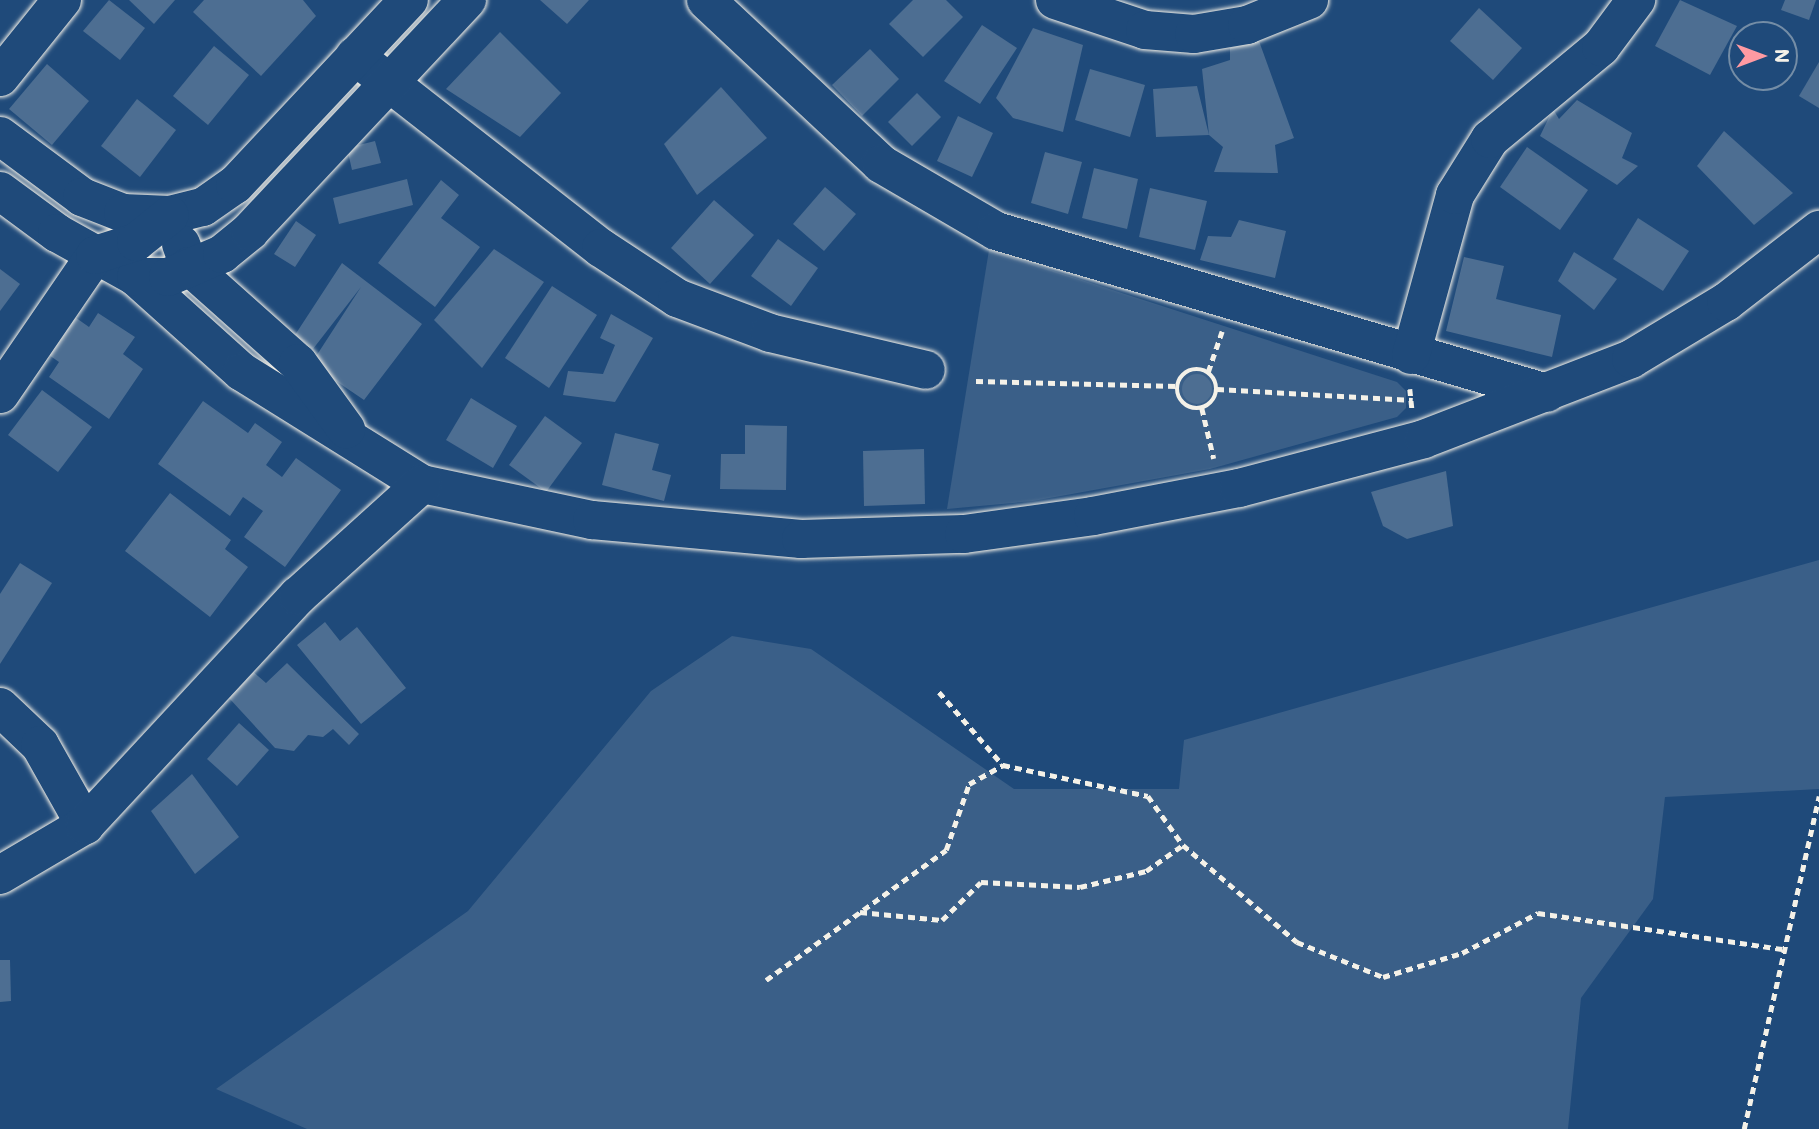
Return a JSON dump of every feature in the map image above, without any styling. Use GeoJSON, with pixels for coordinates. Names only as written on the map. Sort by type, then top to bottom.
{"type":"FeatureCollection","features":[{"type":"Feature","properties":{"kind":"street"},"geometry":{"type":"LineString","coordinates":[[0,77],[62,0]]}},
{"type":"Feature","properties":{"kind":"street"},"geometry":{"type":"LineString","coordinates":[[0,135],[82,197],[123,213],[170,215],[203,207],[234,185],[409,0]]}},
{"type":"Feature","properties":{"kind":"street"},"geometry":{"type":"LineString","coordinates":[[136,277],[168,277],[222,254],[250,231],[467,0]]}},
{"type":"Feature","properties":{"kind":"street"},"geometry":{"type":"LineString","coordinates":[[706,0],[880,164],[938,203],[996,231],[1408,369],[1547,393]]}},
{"type":"Feature","properties":{"kind":"street"},"geometry":{"type":"LineString","coordinates":[[1055,0],[1145,30],[1194,34],[1247,25],[1309,0]]}},
{"type":"Feature","properties":{"kind":"street"},"geometry":{"type":"LineString","coordinates":[[1408,369],[1455,195],[1476,161],[1515,116],[1601,47],[1636,0]]}},
{"type":"Feature","properties":{"kind":"street"},"geometry":{"type":"LineString","coordinates":[[355,56],[387,84],[601,248],[677,298],[770,333],[926,370]]}},
{"type":"Feature","properties":{"kind":"street"},"geometry":{"type":"LineString","coordinates":[[0,191],[95,255],[136,277],[242,372],[362,451],[422,484],[592,520],[801,539],[964,534],[1239,488],[1424,439],[1547,393],[1643,352],[1726,302],[1819,230]]}},
{"type":"Feature","properties":{"kind":"street"},"geometry":{"type":"LineString","coordinates":[[0,394],[95,255],[136,242],[170,215]]}},
{"type":"Feature","properties":{"kind":"street"},"geometry":{"type":"LineString","coordinates":[[170,215],[189,266],[298,363],[362,451]]}},
{"type":"Feature","properties":{"kind":"street"},"geometry":{"type":"LineString","coordinates":[[0,875],[85,825],[298,596],[422,484]]}},
{"type":"Feature","properties":{"kind":"street"},"geometry":{"type":"LineString","coordinates":[[0,707],[40,745],[85,825]]}},
{"type":"Feature","properties":{"kind":"path"},"geometry":{"type":"LineString","coordinates":[[1217,389],[1208,372],[1226,321]]}},
{"type":"Feature","properties":{"kind":"path"},"geometry":{"type":"LineString","coordinates":[[1408,369],[1413,400],[1408,416]]}},
{"type":"Feature","properties":{"kind":"path"},"geometry":{"type":"LineString","coordinates":[[1177,387],[1188,371],[1208,372]]}},
{"type":"Feature","properties":{"kind":"path"},"geometry":{"type":"LineString","coordinates":[[976,381],[1177,387]]}},
{"type":"Feature","properties":{"kind":"path"},"geometry":{"type":"LineString","coordinates":[[1177,387],[1184,404],[1202,408]]}},
{"type":"Feature","properties":{"kind":"path"},"geometry":{"type":"LineString","coordinates":[[1217,389],[1413,400]]}},
{"type":"Feature","properties":{"kind":"path"},"geometry":{"type":"LineString","coordinates":[[1202,408],[1217,389]]}},
{"type":"Feature","properties":{"kind":"path"},"geometry":{"type":"LineString","coordinates":[[1202,408],[1217,470]]}},
{"type":"Feature","properties":{"kind":"path"},"geometry":{"type":"LineString","coordinates":[[939,692],[1003,765],[1148,796],[1183,845],[1297,942],[1383,977],[1462,953],[1538,913],[1782,949]]}},
{"type":"Feature","properties":{"kind":"path"},"geometry":{"type":"LineString","coordinates":[[766,980],[946,850],[969,784],[1003,765]]}},
{"type":"Feature","properties":{"kind":"path"},"geometry":{"type":"LineString","coordinates":[[1744,1129],[1782,949],[1819,796]]}},
{"type":"Feature","properties":{"kind":"path"},"geometry":{"type":"LineString","coordinates":[[860,912],[942,920],[981,882],[1080,887],[1146,871],[1183,845]]}},
{"type":"Feature","properties":{"kind":"shaded area"},"geometry":{"type":"Polygon","coordinates":[[[989,250],[1397,382],[1406,391],[1406,408],[1397,417],[1210,469],[1033,501],[947,509],[989,250]]]}},
{"type":"Feature","properties":{"kind":"shaded area"},"geometry":{"type":"Polygon","coordinates":[[[1819,560],[1819,789],[1665,797],[1653,899],[1581,998],[1568,1129],[307,1129],[216,1089],[468,911],[651,691],[732,636],[811,649],[1014,789],[1179,789],[1184,740],[1819,560]]]}},
{"type":"Feature","properties":{"kind":"building"},"geometry":{"type":"Polygon","coordinates":[[[109,0],[145,28],[120,60],[83,31],[109,0]]]}},
{"type":"Feature","properties":{"kind":"building"},"geometry":{"type":"Polygon","coordinates":[[[129,0],[175,0],[154,24],[129,0]]]}},
{"type":"Feature","properties":{"kind":"building"},"geometry":{"type":"Polygon","coordinates":[[[204,0],[303,0],[316,16],[261,76],[193,12],[204,0]]]}},
{"type":"Feature","properties":{"kind":"building"},"geometry":{"type":"Polygon","coordinates":[[[540,0],[589,0],[567,24],[540,0]]]}},
{"type":"Feature","properties":{"kind":"building"},"geometry":{"type":"Polygon","coordinates":[[[913,0],[946,0],[963,17],[923,57],[889,24],[913,0]]]}},
{"type":"Feature","properties":{"kind":"building"},"geometry":{"type":"Polygon","coordinates":[[[1680,0],[1728,22],[1728,42],[1710,75],[1655,46],[1680,0]]]}},
{"type":"Feature","properties":{"kind":"building"},"geometry":{"type":"Polygon","coordinates":[[[1785,0],[1816,0],[1809,20],[1781,10],[1785,0]]]}},
{"type":"Feature","properties":{"kind":"building"},"geometry":{"type":"Polygon","coordinates":[[[1479,8],[1522,48],[1493,80],[1450,41],[1479,8]]]}},
{"type":"Feature","properties":{"kind":"building"},"geometry":{"type":"Polygon","coordinates":[[[982,25],[1017,48],[980,104],[944,81],[982,25]]]}},
{"type":"Feature","properties":{"kind":"building"},"geometry":{"type":"Polygon","coordinates":[[[1033,28],[1083,45],[1063,132],[1013,118],[996,98],[1033,28]]]}},
{"type":"Feature","properties":{"kind":"building"},"geometry":{"type":"Polygon","coordinates":[[[500,32],[561,93],[520,137],[446,89],[500,32]]]}},
{"type":"Feature","properties":{"kind":"building"},"geometry":{"type":"Polygon","coordinates":[[[1259,41],[1294,138],[1275,145],[1278,173],[1214,172],[1223,147],[1209,135],[1202,69],[1230,60],[1230,48],[1259,41]]]}},
{"type":"Feature","properties":{"kind":"building"},"geometry":{"type":"Polygon","coordinates":[[[214,46],[249,75],[208,125],[173,96],[214,46]]]}},
{"type":"Feature","properties":{"kind":"building"},"geometry":{"type":"Polygon","coordinates":[[[870,49],[899,79],[862,116],[832,85],[870,49]]]}},
{"type":"Feature","properties":{"kind":"building"},"geometry":{"type":"Polygon","coordinates":[[[1819,62],[1819,108],[1799,96],[1819,62]]]}},
{"type":"Feature","properties":{"kind":"building"},"geometry":{"type":"Polygon","coordinates":[[[47,64],[89,101],[52,145],[9,109],[47,64]]]}},
{"type":"Feature","properties":{"kind":"building"},"geometry":{"type":"Polygon","coordinates":[[[1090,69],[1145,85],[1130,137],[1075,120],[1090,69]]]}},
{"type":"Feature","properties":{"kind":"building"},"geometry":{"type":"Polygon","coordinates":[[[1197,86],[1209,135],[1156,137],[1153,89],[1197,86]]]}},
{"type":"Feature","properties":{"kind":"building"},"geometry":{"type":"Polygon","coordinates":[[[721,87],[767,138],[697,195],[664,144],[721,87]]]}},
{"type":"Feature","properties":{"kind":"building"},"geometry":{"type":"Polygon","coordinates":[[[917,93],[941,117],[912,146],[888,122],[917,93]]]}},
{"type":"Feature","properties":{"kind":"building"},"geometry":{"type":"Polygon","coordinates":[[[137,99],[176,130],[140,177],[101,146],[137,99]]]}},
{"type":"Feature","properties":{"kind":"building"},"geometry":{"type":"Polygon","coordinates":[[[1577,100],[1632,133],[1622,158],[1638,166],[1617,185],[1540,136],[1553,109],[1559,119],[1577,100]]]}},
{"type":"Feature","properties":{"kind":"building"},"geometry":{"type":"Polygon","coordinates":[[[958,116],[993,133],[972,177],[937,161],[958,116]]]}},
{"type":"Feature","properties":{"kind":"building"},"geometry":{"type":"Polygon","coordinates":[[[1724,131],[1793,193],[1754,225],[1697,166],[1724,131]]]}},
{"type":"Feature","properties":{"kind":"building"},"geometry":{"type":"Polygon","coordinates":[[[375,141],[381,163],[352,170],[347,148],[375,141]]]}},
{"type":"Feature","properties":{"kind":"building"},"geometry":{"type":"Polygon","coordinates":[[[1527,147],[1588,190],[1560,230],[1500,187],[1527,147]]]}},
{"type":"Feature","properties":{"kind":"building"},"geometry":{"type":"Polygon","coordinates":[[[1045,152],[1082,162],[1068,214],[1031,203],[1045,152]]]}},
{"type":"Feature","properties":{"kind":"building"},"geometry":{"type":"Polygon","coordinates":[[[1094,168],[1138,179],[1127,229],[1082,218],[1094,168]]]}},
{"type":"Feature","properties":{"kind":"building"},"geometry":{"type":"Polygon","coordinates":[[[407,179],[413,205],[339,224],[333,198],[407,179]]]}},
{"type":"Feature","properties":{"kind":"building"},"geometry":{"type":"Polygon","coordinates":[[[441,180],[459,195],[441,218],[480,247],[435,307],[378,263],[441,180]]]}},
{"type":"Feature","properties":{"kind":"building"},"geometry":{"type":"Polygon","coordinates":[[[825,187],[856,214],[824,251],[793,224],[825,187]]]}},
{"type":"Feature","properties":{"kind":"building"},"geometry":{"type":"Polygon","coordinates":[[[1150,188],[1207,201],[1195,250],[1139,237],[1150,188]]]}},
{"type":"Feature","properties":{"kind":"building"},"geometry":{"type":"Polygon","coordinates":[[[714,200],[754,235],[710,284],[671,248],[714,200]]]}},
{"type":"Feature","properties":{"kind":"building"},"geometry":{"type":"Polygon","coordinates":[[[1638,218],[1689,251],[1663,291],[1613,259],[1638,218]]]}},
{"type":"Feature","properties":{"kind":"building"},"geometry":{"type":"Polygon","coordinates":[[[1239,220],[1286,231],[1275,278],[1200,260],[1208,236],[1231,237],[1239,220]]]}},
{"type":"Feature","properties":{"kind":"building"},"geometry":{"type":"Polygon","coordinates":[[[296,221],[316,235],[295,267],[274,254],[296,221]]]}},
{"type":"Feature","properties":{"kind":"building"},"geometry":{"type":"Polygon","coordinates":[[[778,239],[818,268],[791,306],[751,276],[778,239]]]}},
{"type":"Feature","properties":{"kind":"building"},"geometry":{"type":"Polygon","coordinates":[[[494,249],[544,282],[482,368],[434,320],[494,249]]]}},
{"type":"Feature","properties":{"kind":"building"},"geometry":{"type":"Polygon","coordinates":[[[1574,252],[1617,279],[1594,310],[1558,281],[1574,252]]]}},
{"type":"Feature","properties":{"kind":"building"},"geometry":{"type":"Polygon","coordinates":[[[1464,257],[1504,266],[1496,299],[1561,315],[1552,357],[1446,331],[1464,257]]]}},
{"type":"Feature","properties":{"kind":"building"},"geometry":{"type":"Polygon","coordinates":[[[342,263],[422,324],[364,400],[311,364],[361,287],[313,349],[295,335],[342,263]]]}},
{"type":"Feature","properties":{"kind":"building"},"geometry":{"type":"Polygon","coordinates":[[[0,269],[20,284],[0,311],[0,269]]]}},
{"type":"Feature","properties":{"kind":"building"},"geometry":{"type":"Polygon","coordinates":[[[552,286],[597,315],[549,388],[505,358],[552,286]]]}},
{"type":"Feature","properties":{"kind":"building"},"geometry":{"type":"Polygon","coordinates":[[[98,313],[135,337],[123,354],[143,369],[109,419],[49,377],[59,362],[46,353],[72,315],[89,327],[98,313]]]}},
{"type":"Feature","properties":{"kind":"building"},"geometry":{"type":"Polygon","coordinates":[[[611,314],[653,338],[615,402],[563,395],[568,371],[603,374],[615,345],[600,338],[611,314]]]}},
{"type":"Feature","properties":{"kind":"building"},"geometry":{"type":"Polygon","coordinates":[[[1197,374],[1207,379],[1212,389],[1207,399],[1197,404],[1187,399],[1182,389],[1187,379],[1197,374]]]}},
{"type":"Feature","properties":{"kind":"building"},"geometry":{"type":"Polygon","coordinates":[[[42,390],[92,427],[58,472],[8,435],[42,390]]]}},
{"type":"Feature","properties":{"kind":"building"},"geometry":{"type":"Polygon","coordinates":[[[471,398],[517,426],[493,468],[446,440],[471,398]]]}},
{"type":"Feature","properties":{"kind":"building"},"geometry":{"type":"Polygon","coordinates":[[[203,401],[248,433],[255,423],[282,442],[266,465],[282,477],[296,458],[341,490],[285,567],[244,537],[263,511],[243,497],[230,516],[158,464],[203,401]]]}},
{"type":"Feature","properties":{"kind":"building"},"geometry":{"type":"Polygon","coordinates":[[[545,416],[582,443],[546,492],[509,465],[545,416]]]}},
{"type":"Feature","properties":{"kind":"building"},"geometry":{"type":"Polygon","coordinates":[[[745,425],[787,426],[786,490],[720,489],[721,454],[745,454],[745,425]]]}},
{"type":"Feature","properties":{"kind":"building"},"geometry":{"type":"Polygon","coordinates":[[[615,433],[659,444],[652,470],[671,475],[664,501],[602,485],[615,433]]]}},
{"type":"Feature","properties":{"kind":"building"},"geometry":{"type":"Polygon","coordinates":[[[924,449],[925,504],[864,506],[863,451],[924,449]]]}},
{"type":"Feature","properties":{"kind":"building"},"geometry":{"type":"Polygon","coordinates":[[[1446,471],[1453,526],[1407,539],[1383,526],[1371,492],[1446,471]]]}},
{"type":"Feature","properties":{"kind":"building"},"geometry":{"type":"Polygon","coordinates":[[[170,493],[231,540],[225,549],[248,567],[210,617],[125,551],[170,493]]]}},
{"type":"Feature","properties":{"kind":"building"},"geometry":{"type":"Polygon","coordinates":[[[20,563],[52,583],[0,664],[0,594],[20,563]]]}},
{"type":"Feature","properties":{"kind":"building"},"geometry":{"type":"Polygon","coordinates":[[[325,622],[340,641],[357,627],[406,688],[361,724],[297,645],[325,622]]]}},
{"type":"Feature","properties":{"kind":"building"},"geometry":{"type":"Polygon","coordinates":[[[240,660],[266,683],[287,663],[359,734],[349,745],[333,729],[323,737],[308,735],[294,751],[275,748],[217,685],[240,660]]]}},
{"type":"Feature","properties":{"kind":"building"},"geometry":{"type":"Polygon","coordinates":[[[239,723],[269,750],[237,786],[207,759],[239,723]]]}},
{"type":"Feature","properties":{"kind":"building"},"geometry":{"type":"Polygon","coordinates":[[[192,774],[239,837],[195,874],[151,811],[192,774]]]}},
{"type":"Feature","properties":{"kind":"building"},"geometry":{"type":"Polygon","coordinates":[[[0,960],[10,960],[11,1001],[0,1002],[0,960]]]}}]}
